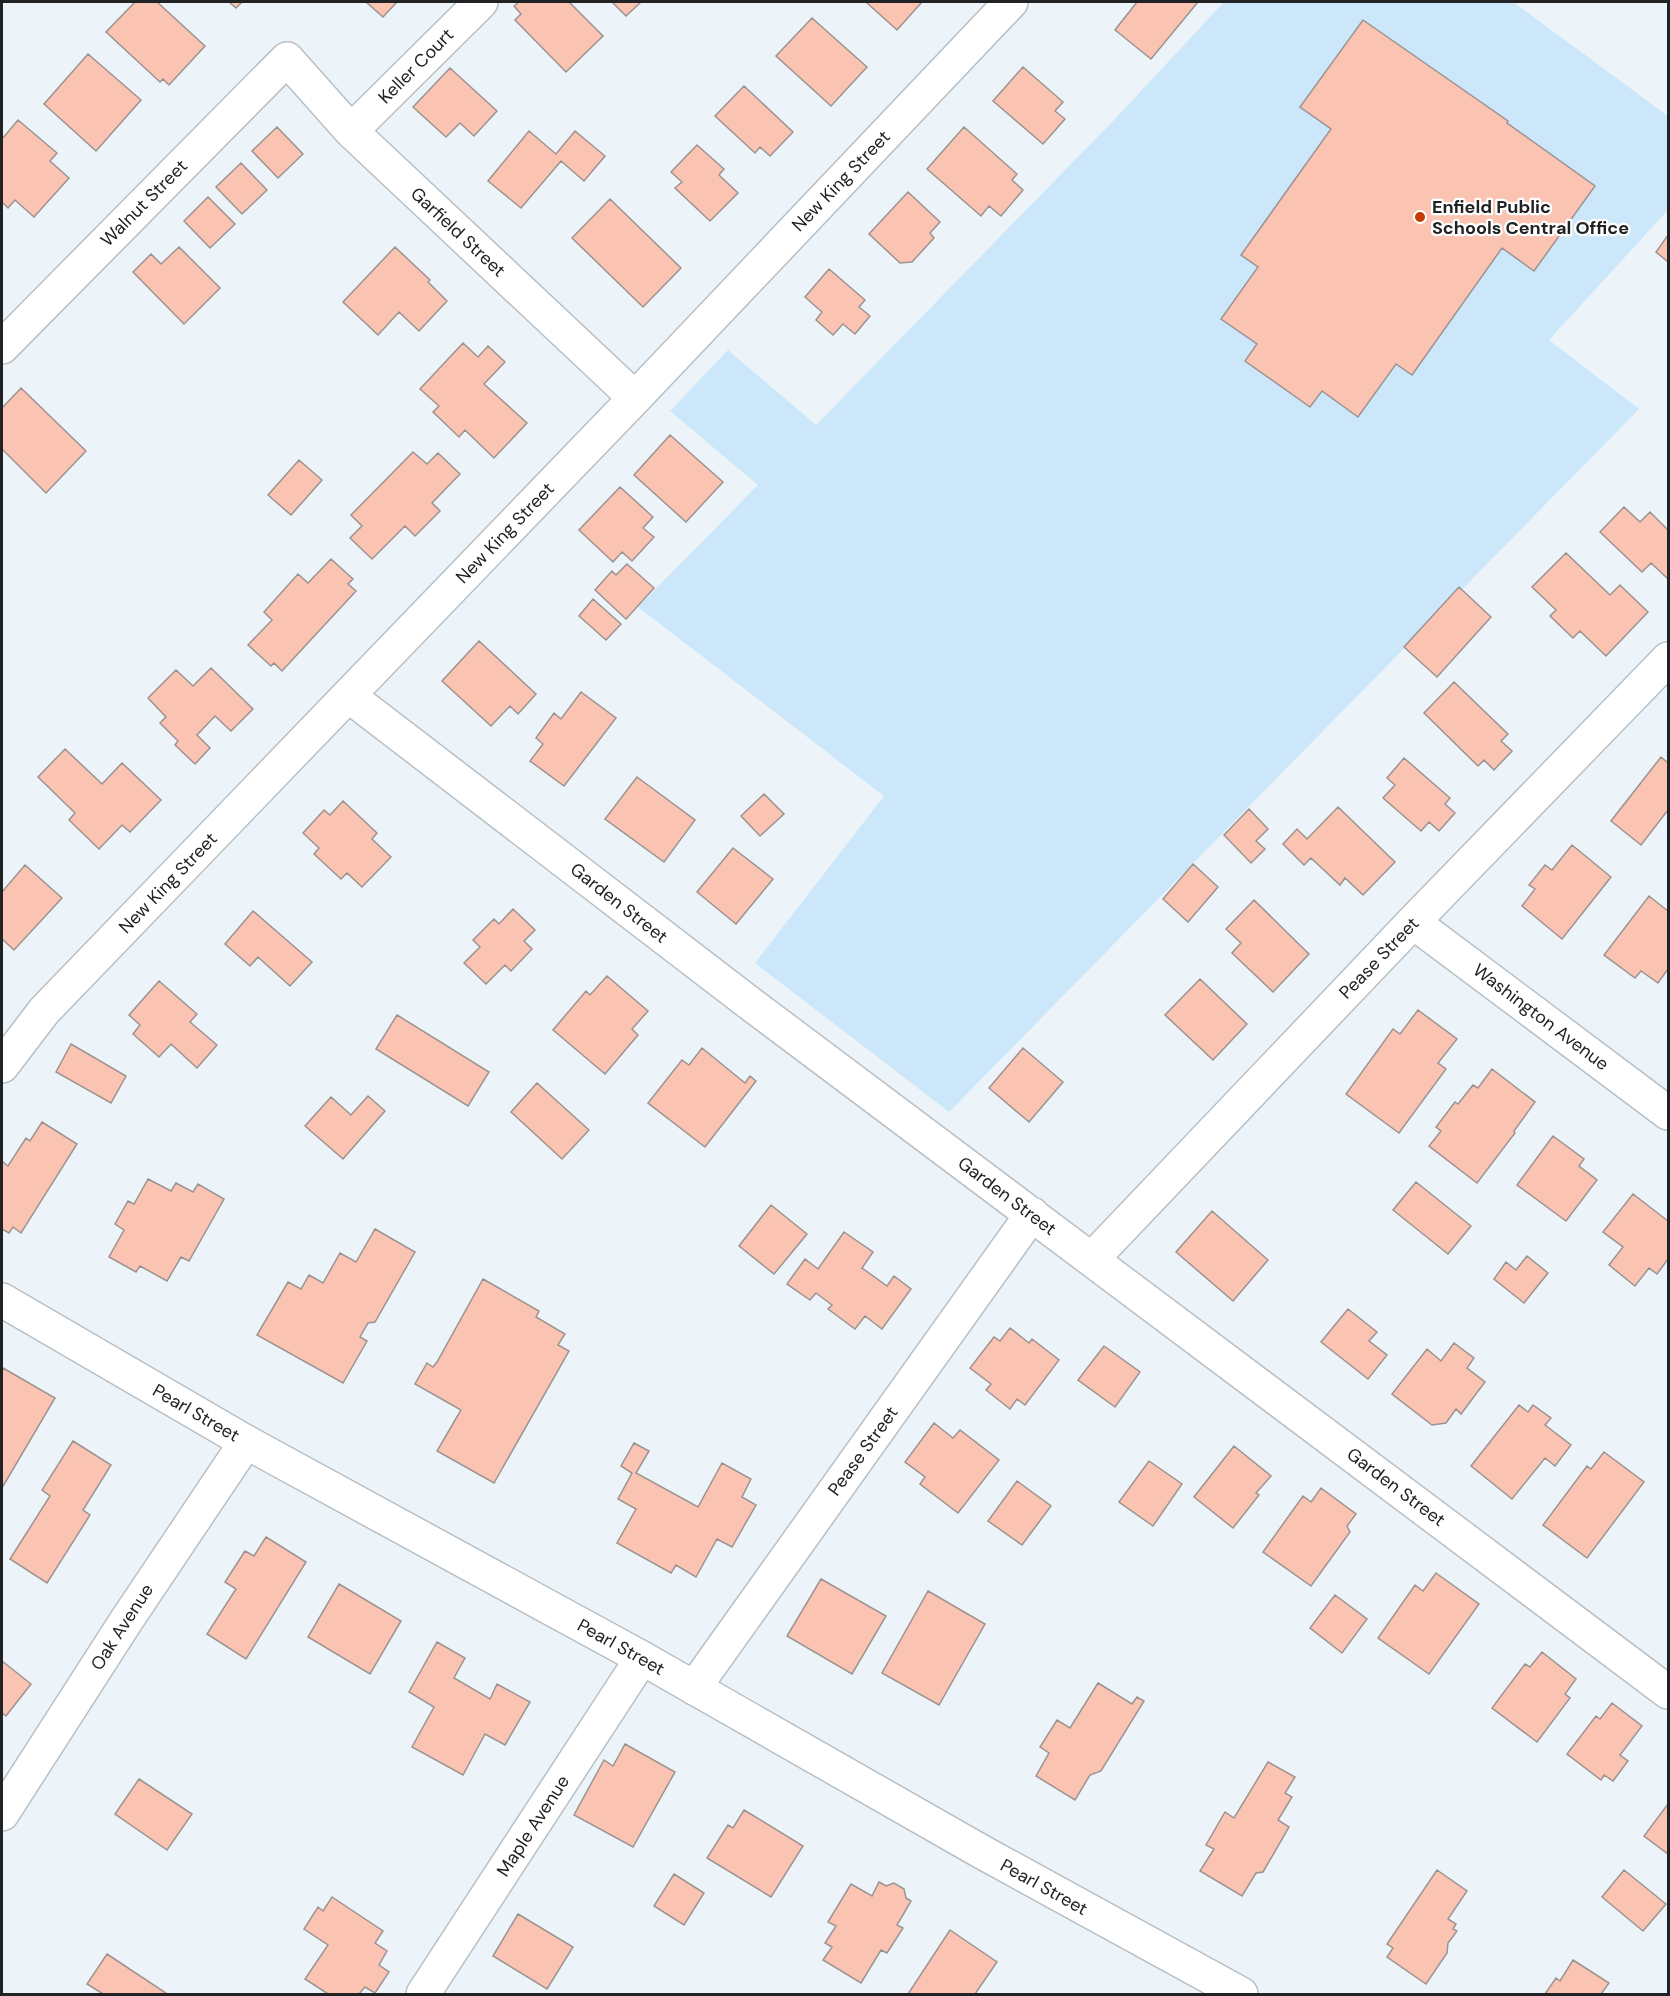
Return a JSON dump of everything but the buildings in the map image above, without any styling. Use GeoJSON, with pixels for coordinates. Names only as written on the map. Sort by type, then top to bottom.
{"type":"FeatureCollection","features":[{"type":"Feature","properties":{"kind":"street","name":"Keller Court"},"geometry":{"type":"LineString","coordinates":[[351,131],[481,2]]}},
{"type":"Feature","properties":{"kind":"street","name":"New King Street"},"geometry":{"type":"LineString","coordinates":[[2,1066],[44,1011],[635,398],[1011,2]]}},
{"type":"Feature","properties":{"kind":"street","name":"Garfield Street"},"geometry":{"type":"LineString","coordinates":[[287,59],[351,131],[635,398]]}},
{"type":"Feature","properties":{"kind":"street","name":"Walnut Street"},"geometry":{"type":"LineString","coordinates":[[2,347],[287,59]]}},
{"type":"Feature","properties":{"kind":"street","name":"Pease Street"},"geometry":{"type":"LineString","coordinates":[[1092,1259],[1413,922],[1668,659]]}},
{"type":"Feature","properties":{"kind":"street","name":"Garden Street"},"geometry":{"type":"LineString","coordinates":[[349,696],[752,1005],[1668,1692]]}},
{"type":"Feature","properties":{"kind":"street","name":"Washington Avenue"},"geometry":{"type":"LineString","coordinates":[[1413,922],[1668,1113]]}},
{"type":"Feature","properties":{"kind":"street","name":"Pease Street"},"geometry":{"type":"LineString","coordinates":[[694,1688],[1032,1214]]}},
{"type":"Feature","properties":{"kind":"street","name":"Pearl Street"},"geometry":{"type":"LineString","coordinates":[[2,1300],[246,1442],[642,1658],[982,1852],[1241,1995]]}},
{"type":"Feature","properties":{"kind":"street","name":"Oak Avenue"},"geometry":{"type":"LineString","coordinates":[[2,1814],[126,1621],[246,1442]]}},
{"type":"Feature","properties":{"kind":"street","name":"Maple Avenue"},"geometry":{"type":"LineString","coordinates":[[423,1995],[642,1658]]}},
{"type":"Feature","properties":{"kind":"shaded area"},"geometry":{"type":"Polygon","coordinates":[[[1224,2],[1513,2],[1668,116],[1668,210],[1549,340],[1639,409],[949,1112],[755,963],[884,796],[638,607],[758,485],[670,411],[728,350],[816,425],[1114,120],[1224,2]]]}},
{"type":"Feature","properties":{"kind":"place","name":"Enfield Public Schools Central Office"},"geometry":{"type":"Point","coordinates":[1420,217]}}]}
